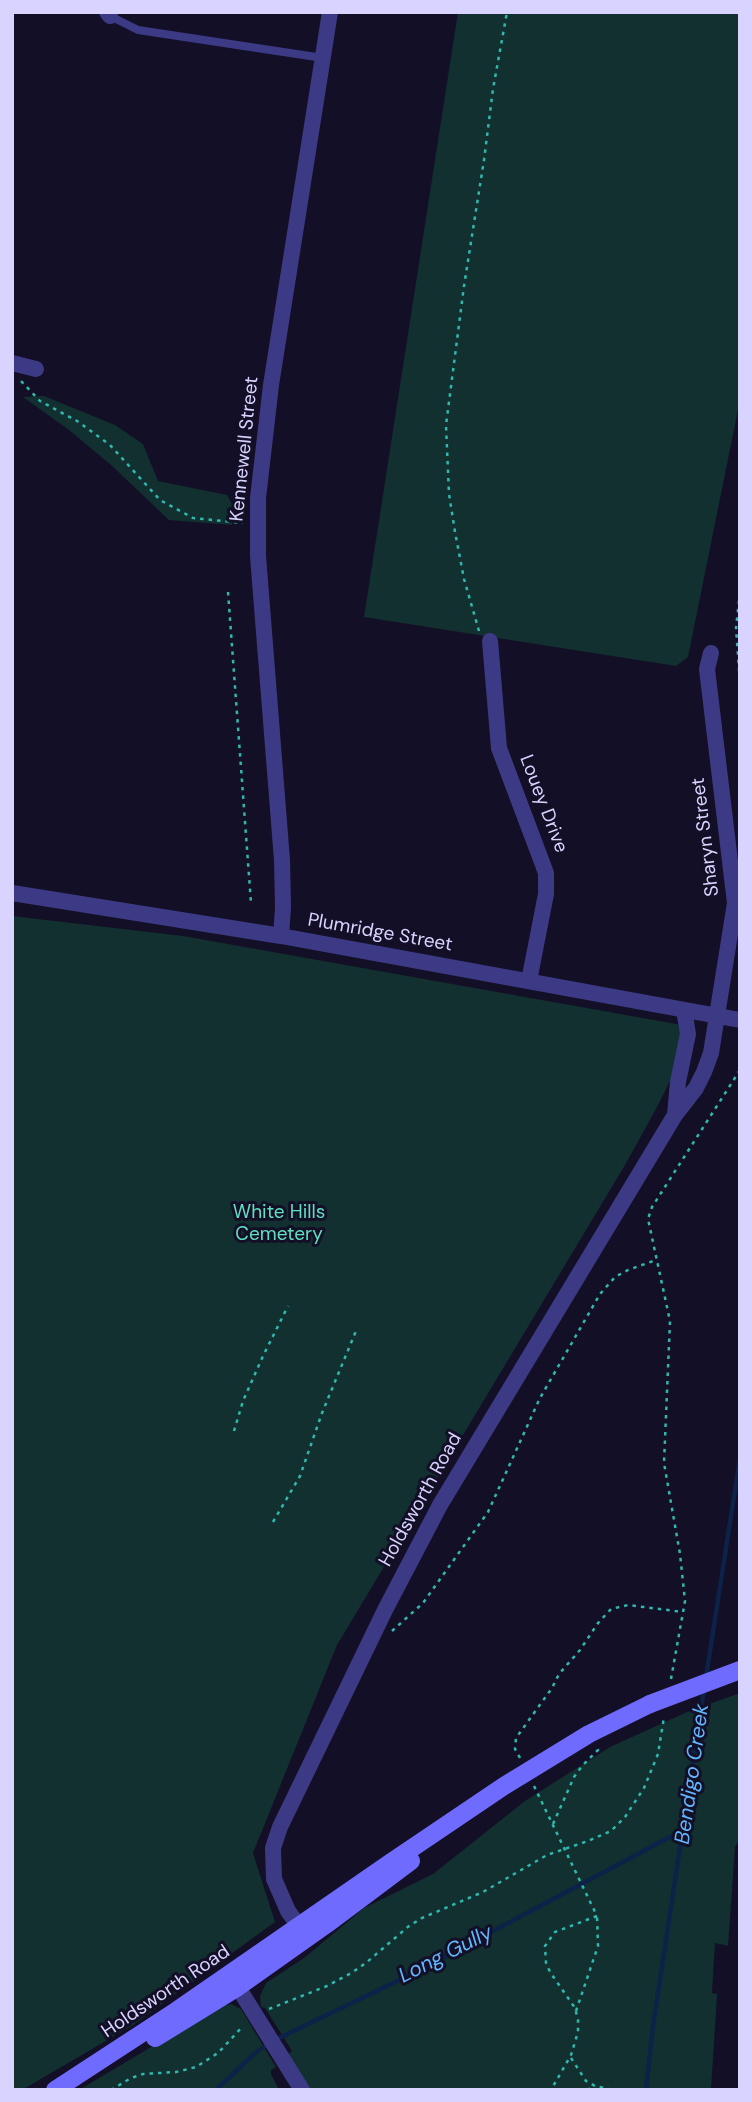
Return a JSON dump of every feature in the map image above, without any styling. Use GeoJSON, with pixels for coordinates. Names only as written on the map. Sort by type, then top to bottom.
{"type":"FeatureCollection","features":[{"type":"Feature","properties":{"kind":"main road","name":"Holdsworth Road"},"geometry":{"type":"LineString","coordinates":[[57,2090],[234,1980],[483,1800],[573,1743],[657,1710],[740,1670]]}},
{"type":"Feature","properties":{"kind":"street","name":"Kennewell Street"},"geometry":{"type":"LineString","coordinates":[[281,936],[284,899],[282,860],[257,524],[260,470],[271,386],[330,12]]}},
{"type":"Feature","properties":{"kind":"street"},"geometry":{"type":"LineString","coordinates":[[15,364],[36,369]]}},
{"type":"Feature","properties":{"kind":"street","name":"Louey Drive"},"geometry":{"type":"LineString","coordinates":[[485,638],[499,748],[546,873],[546,894],[529,981]]}},
{"type":"Feature","properties":{"kind":"street","name":"Sharyn Street"},"geometry":{"type":"LineString","coordinates":[[711,653],[707,669],[735,895],[718,1017]]}},
{"type":"Feature","properties":{"kind":"street","name":"Plumridge Street"},"geometry":{"type":"LineString","coordinates":[[12,893],[281,936],[740,1020]]}},
{"type":"Feature","properties":{"kind":"street","name":"Holdsworth Road"},"geometry":{"type":"LineString","coordinates":[[675,1115],[678,1082],[688,1034],[684,1010]]}},
{"type":"Feature","properties":{"kind":"street","name":"Holdsworth Road"},"geometry":{"type":"LineString","coordinates":[[302,1932],[283,1902],[274,1879],[273,1848],[280,1827],[440,1505],[675,1115],[696,1088],[711,1053],[718,1017]]}},
{"type":"Feature","properties":{"kind":"street"},"geometry":{"type":"LineString","coordinates":[[234,1980],[302,2090]]}},
{"type":"Feature","properties":{"kind":"lane"},"geometry":{"type":"LineString","coordinates":[[108,14],[138,30],[323,58]]}},
{"type":"Feature","properties":{"kind":"path"},"geometry":{"type":"LineString","coordinates":[[485,638],[464,579],[455,532],[449,494],[446,425],[464,286],[506,12]]}},
{"type":"Feature","properties":{"kind":"path"},"geometry":{"type":"LineString","coordinates":[[15,364],[18,378],[40,401],[76,421],[110,445],[160,500],[193,518],[257,524]]}},
{"type":"Feature","properties":{"kind":"path"},"geometry":{"type":"LineString","coordinates":[[228,592],[251,903]]}},
{"type":"Feature","properties":{"kind":"path"},"geometry":{"type":"LineString","coordinates":[[740,592],[736,628],[740,682]]}},
{"type":"Feature","properties":{"kind":"path"},"geometry":{"type":"LineString","coordinates":[[671,1682],[685,1601],[680,1554],[664,1463],[670,1321],[648,1219],[652,1207],[740,1070]]}},
{"type":"Feature","properties":{"kind":"path"},"geometry":{"type":"LineString","coordinates":[[393,1630],[423,1603],[488,1512],[540,1398],[600,1294],[615,1278],[628,1270],[656,1260]]}},
{"type":"Feature","properties":{"kind":"path"},"geometry":{"type":"LineString","coordinates":[[234,1431],[258,1366],[288,1306]]}},
{"type":"Feature","properties":{"kind":"path"},"geometry":{"type":"LineString","coordinates":[[273,1522],[300,1476],[322,1413],[356,1331]]}},
{"type":"Feature","properties":{"kind":"path"},"geometry":{"type":"LineString","coordinates":[[521,1760],[515,1749],[516,1738],[559,1674],[611,1609],[628,1605],[683,1612]]}},
{"type":"Feature","properties":{"kind":"path"},"geometry":{"type":"LineString","coordinates":[[265,2011],[340,1980],[422,1918],[482,1892],[534,1861],[611,1831],[625,1817],[644,1788],[656,1760],[657,1710]]}},
{"type":"Feature","properties":{"kind":"path"},"geometry":{"type":"LineString","coordinates":[[553,1824],[574,1777],[598,1750]]}},
{"type":"Feature","properties":{"kind":"path"},"geometry":{"type":"LineString","coordinates":[[533,1784],[597,1916],[598,1946],[576,2012]]}},
{"type":"Feature","properties":{"kind":"path"},"geometry":{"type":"LineString","coordinates":[[551,2090],[570,2057],[578,2032],[576,2012],[550,1972],[546,1963],[545,1946],[555,1932],[597,1916]]}},
{"type":"Feature","properties":{"kind":"path"},"geometry":{"type":"LineString","coordinates":[[111,2090],[144,2074],[176,2072],[196,2067],[218,2053],[247,2022]]}},
{"type":"Feature","properties":{"kind":"path"},"geometry":{"type":"LineString","coordinates":[[570,2057],[582,2078],[595,2086],[613,2090]]}},
{"type":"Feature","properties":{"kind":"path"},"geometry":{"type":"LineString","coordinates":[[587,2090],[595,2086]]}},
{"type":"Feature","properties":{"kind":"green space"},"geometry":{"type":"Polygon","coordinates":[[[458,12],[740,12],[740,400],[688,657],[676,666],[364,617],[458,12]]]}},
{"type":"Feature","properties":{"kind":"green space"},"geometry":{"type":"Polygon","coordinates":[[[44,396],[115,425],[143,444],[158,481],[227,495],[235,509],[232,525],[169,520],[111,465],[23,397],[44,396]]]}},
{"type":"Feature","properties":{"kind":"green space","name":"White Hills Cemetery"},"geometry":{"type":"Polygon","coordinates":[[[12,916],[183,936],[682,1025],[672,1077],[625,1165],[337,1645],[253,1853],[275,1922],[133,2025],[22,2090],[12,2090],[12,916]]]}},
{"type":"Feature","properties":{"kind":"green space"},"geometry":{"type":"Polygon","coordinates":[[[740,1693],[740,1839],[735,1847],[728,1946],[715,1943],[712,1993],[717,1994],[711,2090],[310,2090],[288,2054],[292,2051],[265,2008],[261,2007],[260,1996],[266,1983],[304,1958],[364,1908],[433,1874],[525,1801],[610,1747],[687,1712],[740,1693]]]}},
{"type":"Feature","properties":{"kind":"green space"},"geometry":{"type":"Polygon","coordinates":[[[231,2004],[241,2009],[276,2067],[271,2070],[271,2074],[279,2090],[79,2090],[218,2007],[231,2004]]]}},
{"type":"Feature","properties":{"kind":"waterway","name":"Bendigo Creek"},"geometry":{"type":"LineString","coordinates":[[706,1677],[740,1458]]}},
{"type":"Feature","properties":{"kind":"waterway","name":"Bendigo Creek"},"geometry":{"type":"LineString","coordinates":[[646,2090],[653,2026],[704,1689]]}},
{"type":"Feature","properties":{"kind":"waterway","name":"Long Gully"},"geometry":{"type":"LineString","coordinates":[[275,2040],[418,1971],[683,1830]]}},
{"type":"Feature","properties":{"kind":"waterway","name":"Long Gully"},"geometry":{"type":"LineString","coordinates":[[216,2090],[268,2044]]}}]}
